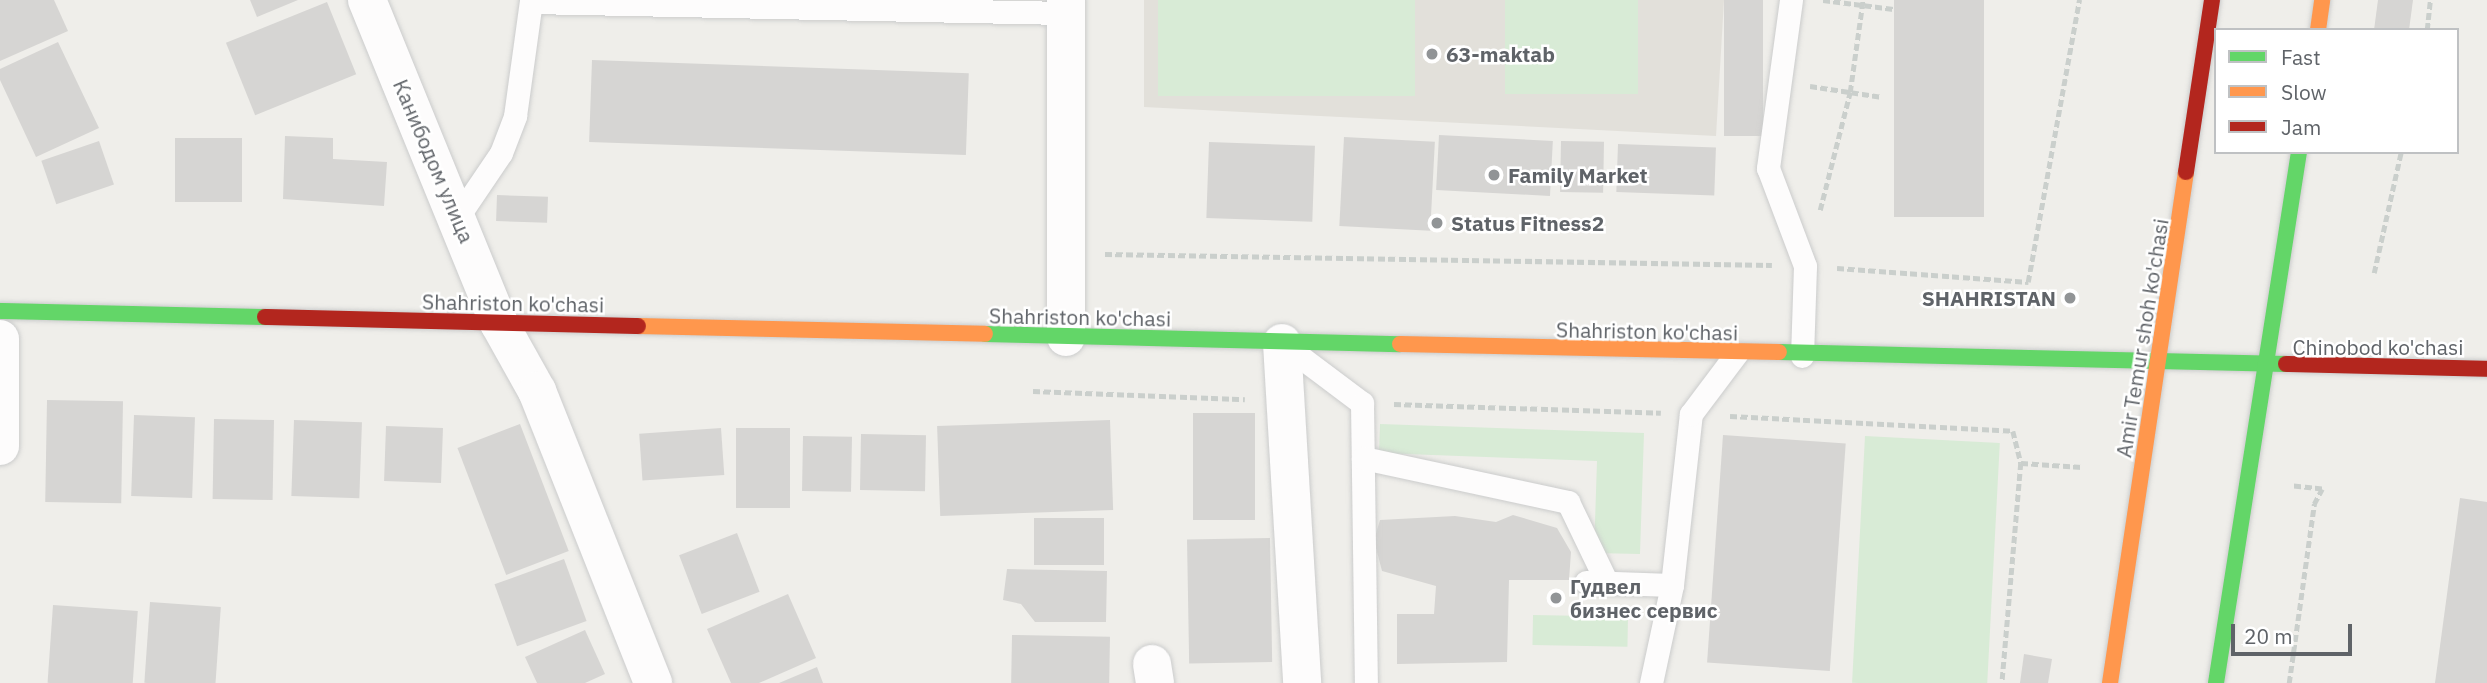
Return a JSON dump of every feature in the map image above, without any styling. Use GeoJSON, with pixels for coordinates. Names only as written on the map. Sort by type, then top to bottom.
{"type":"FeatureCollection","features":[{"type":"Feature","properties":{"kind":"main road","name":"Amir Temur shoh ko'chasi"},"geometry":{"type":"LineString","coordinates":[[2110,683],[2160,363],[2212,0]]}},
{"type":"Feature","properties":{"kind":"main road"},"geometry":{"type":"LineString","coordinates":[[2318,28],[2322,0]]}},
{"type":"Feature","properties":{"kind":"main road"},"geometry":{"type":"LineString","coordinates":[[2216,683],[2268,368],[2299,154]]}},
{"type":"Feature","properties":{"kind":"main road","name":"Shahriston ko'chasi"},"geometry":{"type":"LineString","coordinates":[[0,311],[2160,363]]}},
{"type":"Feature","properties":{"kind":"main road","name":"Chinobod ko'chasi"},"geometry":{"type":"LineString","coordinates":[[2160,363],[2268,368],[2487,369]]}},
{"type":"Feature","properties":{"kind":"street","name":"Канибодом улица"},"geometry":{"type":"LineString","coordinates":[[367,0],[499,323],[537,391],[653,683]]}},
{"type":"Feature","properties":{"kind":"street"},"geometry":{"type":"LineString","coordinates":[[1066,6],[1066,337]]}},
{"type":"Feature","properties":{"kind":"street"},"geometry":{"type":"LineString","coordinates":[[0,339],[0,446]]}},
{"type":"Feature","properties":{"kind":"street"},"geometry":{"type":"LineString","coordinates":[[1282,343],[1302,683]]}},
{"type":"Feature","properties":{"kind":"lane"},"geometry":{"type":"LineString","coordinates":[[1791,0],[1768,168],[1805,265],[1802,356]]}},
{"type":"Feature","properties":{"kind":"lane"},"geometry":{"type":"LineString","coordinates":[[457,218],[502,153],[515,116],[531,1],[1066,6]]}},
{"type":"Feature","properties":{"kind":"lane"},"geometry":{"type":"LineString","coordinates":[[1282,343],[1363,403],[1363,458],[1371,588],[1366,683]]}},
{"type":"Feature","properties":{"kind":"lane"},"geometry":{"type":"LineString","coordinates":[[1651,683],[1672,585],[1691,414],[1737,354]]}},
{"type":"Feature","properties":{"kind":"lane"},"geometry":{"type":"LineString","coordinates":[[1363,458],[1568,502],[1597,583],[1672,585]]}},
{"type":"Feature","properties":{"kind":"path"},"geometry":{"type":"LineString","coordinates":[[1823,0],[1863,3],[1893,9]]}},
{"type":"Feature","properties":{"kind":"path"},"geometry":{"type":"LineString","coordinates":[[1066,253],[1805,265],[2028,282],[2079,0]]}},
{"type":"Feature","properties":{"kind":"path"},"geometry":{"type":"LineString","coordinates":[[2427,28],[2430,0]]}},
{"type":"Feature","properties":{"kind":"path"},"geometry":{"type":"LineString","coordinates":[[1805,265],[1850,92],[1863,3]]}},
{"type":"Feature","properties":{"kind":"path"},"geometry":{"type":"LineString","coordinates":[[1780,82],[1882,97]]}},
{"type":"Feature","properties":{"kind":"path"},"geometry":{"type":"LineString","coordinates":[[2374,273],[2401,154]]}},
{"type":"Feature","properties":{"kind":"path"},"geometry":{"type":"LineString","coordinates":[[1032,391],[1284,400]]}},
{"type":"Feature","properties":{"kind":"path"},"geometry":{"type":"LineString","coordinates":[[2002,683],[2021,463],[2013,431]]}},
{"type":"Feature","properties":{"kind":"path"},"geometry":{"type":"LineString","coordinates":[[2021,463],[2082,467]]}},
{"type":"Feature","properties":{"kind":"path"},"geometry":{"type":"LineString","coordinates":[[2289,683],[2314,504],[2322,489],[2291,486]]}},
{"type":"Feature","properties":{"kind":"shaded area","name":"63-maktab"},"geometry":{"type":"Polygon","coordinates":[[[1144,0],[1724,0],[1716,136],[1144,107],[1144,0]]]}},
{"type":"Feature","properties":{"kind":"green space"},"geometry":{"type":"Polygon","coordinates":[[[1158,0],[1415,0],[1415,96],[1158,96],[1158,0]]]}},
{"type":"Feature","properties":{"kind":"green space"},"geometry":{"type":"Polygon","coordinates":[[[1505,0],[1638,0],[1638,94],[1505,94],[1505,0]]]}},
{"type":"Feature","properties":{"kind":"green space"},"geometry":{"type":"Polygon","coordinates":[[[1380,424],[1644,433],[1640,554],[1594,553],[1597,461],[1379,453],[1380,424]]]}},
{"type":"Feature","properties":{"kind":"green space"},"geometry":{"type":"Polygon","coordinates":[[[1865,436],[2000,443],[1987,683],[1852,683],[1865,436]]]}},
{"type":"Feature","properties":{"kind":"green space"},"geometry":{"type":"Polygon","coordinates":[[[1533,615],[1628,617],[1627,647],[1532,645],[1533,615]]]}},
{"type":"Feature","properties":{"kind":"building"},"geometry":{"type":"Polygon","coordinates":[[[0,0],[54,0],[68,31],[0,61],[0,0]]]}},
{"type":"Feature","properties":{"kind":"building"},"geometry":{"type":"Polygon","coordinates":[[[250,0],[298,0],[257,17],[250,0]]]}},
{"type":"Feature","properties":{"kind":"building"},"geometry":{"type":"Polygon","coordinates":[[[1724,0],[1763,0],[1763,136],[1724,136],[1724,0]]]}},
{"type":"Feature","properties":{"kind":"building"},"geometry":{"type":"Polygon","coordinates":[[[1894,0],[1984,0],[1984,217],[1894,217],[1894,0]]]}},
{"type":"Feature","properties":{"kind":"building"},"geometry":{"type":"Polygon","coordinates":[[[2378,0],[2413,0],[2409,28],[2374,28],[2378,0]]]}},
{"type":"Feature","properties":{"kind":"building"},"geometry":{"type":"Polygon","coordinates":[[[327,2],[356,74],[255,115],[226,43],[327,2]]]}},
{"type":"Feature","properties":{"kind":"building"},"geometry":{"type":"Polygon","coordinates":[[[58,42],[99,128],[36,157],[0,80],[0,69],[58,42]]]}},
{"type":"Feature","properties":{"kind":"building"},"geometry":{"type":"Polygon","coordinates":[[[592,60],[969,73],[966,155],[589,142],[592,60]]]}},
{"type":"Feature","properties":{"kind":"building"},"geometry":{"type":"Polygon","coordinates":[[[1439,135],[1553,141],[1550,196],[1436,190],[1439,135]]]}},
{"type":"Feature","properties":{"kind":"building"},"geometry":{"type":"Polygon","coordinates":[[[285,136],[333,138],[333,159],[387,162],[384,206],[283,199],[285,136]]]}},
{"type":"Feature","properties":{"kind":"building"},"geometry":{"type":"Polygon","coordinates":[[[1344,137],[1435,142],[1430,231],[1339,226],[1344,137]]]}},
{"type":"Feature","properties":{"kind":"building"},"geometry":{"type":"Polygon","coordinates":[[[175,138],[242,138],[242,202],[175,202],[175,138]]]}},
{"type":"Feature","properties":{"kind":"building"},"geometry":{"type":"Polygon","coordinates":[[[99,141],[114,184],[56,204],[41,161],[99,141]]]}},
{"type":"Feature","properties":{"kind":"building"},"geometry":{"type":"Polygon","coordinates":[[[1561,141],[1604,142],[1603,193],[1560,192],[1561,141]]]}},
{"type":"Feature","properties":{"kind":"building"},"geometry":{"type":"Polygon","coordinates":[[[1209,142],[1315,146],[1312,222],[1206,218],[1209,142]]]}},
{"type":"Feature","properties":{"kind":"building"},"geometry":{"type":"Polygon","coordinates":[[[1618,144],[1716,147],[1714,195],[1616,192],[1618,144]]]}},
{"type":"Feature","properties":{"kind":"building"},"geometry":{"type":"Polygon","coordinates":[[[497,195],[548,197],[547,223],[496,221],[497,195]]]}},
{"type":"Feature","properties":{"kind":"building"},"geometry":{"type":"Polygon","coordinates":[[[47,400],[123,401],[121,503],[45,502],[47,400]]]}},
{"type":"Feature","properties":{"kind":"building"},"geometry":{"type":"Polygon","coordinates":[[[1193,413],[1255,413],[1255,520],[1193,520],[1193,413]]]}},
{"type":"Feature","properties":{"kind":"building"},"geometry":{"type":"Polygon","coordinates":[[[134,415],[195,417],[192,498],[131,496],[134,415]]]}},
{"type":"Feature","properties":{"kind":"building"},"geometry":{"type":"Polygon","coordinates":[[[214,419],[274,420],[273,500],[213,499],[214,419]]]}},
{"type":"Feature","properties":{"kind":"building"},"geometry":{"type":"Polygon","coordinates":[[[294,420],[362,422],[359,498],[291,496],[294,420]]]}},
{"type":"Feature","properties":{"kind":"building"},"geometry":{"type":"Polygon","coordinates":[[[1110,420],[1113,510],[940,516],[937,426],[1110,420]]]}},
{"type":"Feature","properties":{"kind":"building"},"geometry":{"type":"Polygon","coordinates":[[[520,424],[569,551],[506,575],[457,448],[520,424]]]}},
{"type":"Feature","properties":{"kind":"building"},"geometry":{"type":"Polygon","coordinates":[[[386,426],[443,428],[441,483],[384,481],[386,426]]]}},
{"type":"Feature","properties":{"kind":"building"},"geometry":{"type":"Polygon","coordinates":[[[721,428],[724,475],[642,481],[639,434],[721,428]]]}},
{"type":"Feature","properties":{"kind":"building"},"geometry":{"type":"Polygon","coordinates":[[[736,428],[790,428],[790,508],[736,508],[736,428]]]}},
{"type":"Feature","properties":{"kind":"building"},"geometry":{"type":"Polygon","coordinates":[[[861,434],[926,435],[925,491],[860,490],[861,434]]]}},
{"type":"Feature","properties":{"kind":"building"},"geometry":{"type":"Polygon","coordinates":[[[1723,435],[1846,444],[1830,671],[1707,662],[1723,435]]]}},
{"type":"Feature","properties":{"kind":"building"},"geometry":{"type":"Polygon","coordinates":[[[803,436],[852,437],[851,492],[802,491],[803,436]]]}},
{"type":"Feature","properties":{"kind":"building"},"geometry":{"type":"Polygon","coordinates":[[[2460,498],[2487,502],[2487,683],[2435,683],[2460,498]]]}},
{"type":"Feature","properties":{"kind":"building"},"geometry":{"type":"Polygon","coordinates":[[[1513,515],[1557,528],[1571,552],[1569,580],[1509,580],[1507,662],[1397,664],[1397,614],[1434,614],[1436,586],[1382,571],[1374,540],[1380,520],[1455,516],[1496,522],[1513,515]]]}},
{"type":"Feature","properties":{"kind":"building"},"geometry":{"type":"Polygon","coordinates":[[[1034,518],[1104,518],[1104,565],[1034,565],[1034,518]]]}},
{"type":"Feature","properties":{"kind":"building"},"geometry":{"type":"Polygon","coordinates":[[[737,533],[760,592],[702,614],[679,555],[737,533]]]}},
{"type":"Feature","properties":{"kind":"building"},"geometry":{"type":"Polygon","coordinates":[[[1270,538],[1272,662],[1189,663],[1187,539],[1270,538]]]}},
{"type":"Feature","properties":{"kind":"building"},"geometry":{"type":"Polygon","coordinates":[[[564,559],[587,621],[517,646],[494,584],[564,559]]]}},
{"type":"Feature","properties":{"kind":"building"},"geometry":{"type":"Polygon","coordinates":[[[1007,569],[1107,571],[1106,622],[1035,622],[1021,604],[1003,600],[1007,569]]]}},
{"type":"Feature","properties":{"kind":"building"},"geometry":{"type":"Polygon","coordinates":[[[788,594],[816,658],[759,683],[731,683],[707,629],[788,594]]]}},
{"type":"Feature","properties":{"kind":"building"},"geometry":{"type":"Polygon","coordinates":[[[150,602],[221,607],[216,683],[144,683],[150,602]]]}},
{"type":"Feature","properties":{"kind":"building"},"geometry":{"type":"Polygon","coordinates":[[[53,605],[138,611],[133,683],[48,683],[53,605]]]}},
{"type":"Feature","properties":{"kind":"building"},"geometry":{"type":"Polygon","coordinates":[[[585,630],[605,674],[585,683],[537,683],[525,657],[585,630]]]}},
{"type":"Feature","properties":{"kind":"building"},"geometry":{"type":"Polygon","coordinates":[[[1012,635],[1110,637],[1109,683],[1011,683],[1012,635]]]}},
{"type":"Feature","properties":{"kind":"building"},"geometry":{"type":"Polygon","coordinates":[[[2024,654],[2052,659],[2048,683],[2020,683],[2024,654]]]}},
{"type":"Feature","properties":{"kind":"building"},"geometry":{"type":"Polygon","coordinates":[[[817,667],[823,683],[779,683],[817,667]]]}},
{"type":"Feature","properties":{"kind":"traffic: fast"},"geometry":{"type":"LineString","coordinates":[[2216,683],[2299,154]]}},
{"type":"Feature","properties":{"kind":"traffic: fast"},"geometry":{"type":"LineString","coordinates":[[0,311],[265,317]]}},
{"type":"Feature","properties":{"kind":"traffic: fast"},"geometry":{"type":"LineString","coordinates":[[985,334],[1400,344]]}},
{"type":"Feature","properties":{"kind":"traffic: fast"},"geometry":{"type":"LineString","coordinates":[[1779,352],[2286,364]]}},
{"type":"Feature","properties":{"kind":"traffic: slow"},"geometry":{"type":"LineString","coordinates":[[2318,28],[2322,0]]}},
{"type":"Feature","properties":{"kind":"traffic: slow"},"geometry":{"type":"LineString","coordinates":[[2110,683],[2186,172]]}},
{"type":"Feature","properties":{"kind":"traffic: slow"},"geometry":{"type":"LineString","coordinates":[[638,326],[985,334]]}},
{"type":"Feature","properties":{"kind":"traffic: slow"},"geometry":{"type":"LineString","coordinates":[[1400,344],[1779,352]]}},
{"type":"Feature","properties":{"kind":"traffic: jam"},"geometry":{"type":"LineString","coordinates":[[2186,172],[2212,0]]}},
{"type":"Feature","properties":{"kind":"traffic: jam"},"geometry":{"type":"LineString","coordinates":[[265,317],[638,326]]}},
{"type":"Feature","properties":{"kind":"traffic: jam"},"geometry":{"type":"LineString","coordinates":[[2286,364],[2487,369]]}},
{"type":"Feature","properties":{"kind":"place","name":"63-maktab"},"geometry":{"type":"Point","coordinates":[1432,54]}},
{"type":"Feature","properties":{"kind":"place","name":"Family Market"},"geometry":{"type":"Point","coordinates":[1494,175]}},
{"type":"Feature","properties":{"kind":"place","name":"Status Fitness2"},"geometry":{"type":"Point","coordinates":[1437,223]}},
{"type":"Feature","properties":{"kind":"place","name":"SHAHRISTAN"},"geometry":{"type":"Point","coordinates":[2070,298]}},
{"type":"Feature","properties":{"kind":"place","name":"Гудвел бизнес сервис"},"geometry":{"type":"Point","coordinates":[1556,598]}}]}
